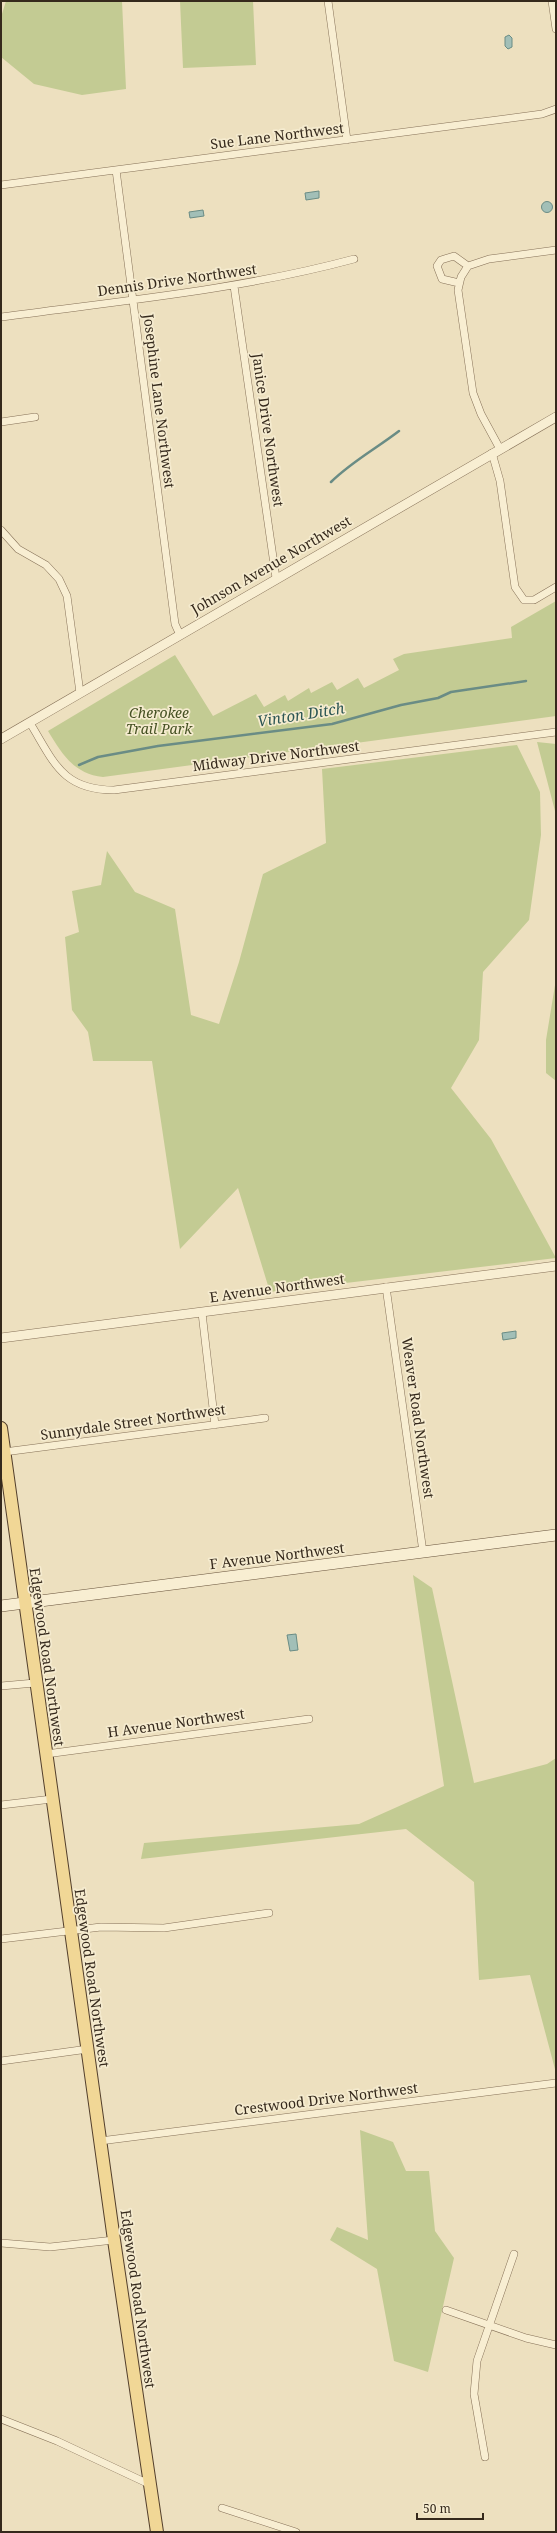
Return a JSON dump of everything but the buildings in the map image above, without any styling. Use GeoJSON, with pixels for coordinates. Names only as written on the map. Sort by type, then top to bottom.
{"type":"FeatureCollection","features":[{"type":"Feature","properties":{"kind":"main road","name":"Edgewood Road Northwest"},"geometry":{"type":"LineString","coordinates":[[1,1428],[35,1683],[157,2532]]}},
{"type":"Feature","properties":{"kind":"main road","name":"F Avenue Northwest"},"geometry":{"type":"LineString","coordinates":[[1,1606],[556,1535]]}},
{"type":"Feature","properties":{"kind":"street"},"geometry":{"type":"LineString","coordinates":[[328,1],[347,140]]}},
{"type":"Feature","properties":{"kind":"street"},"geometry":{"type":"LineString","coordinates":[[552,1],[556,29]]}},
{"type":"Feature","properties":{"kind":"street","name":"Sue Lane Northwest"},"geometry":{"type":"LineString","coordinates":[[1,185],[542,114],[556,109]]}},
{"type":"Feature","properties":{"kind":"street","name":"Josephine Lane Northwest"},"geometry":{"type":"LineString","coordinates":[[116,170],[175,624],[180,635]]}},
{"type":"Feature","properties":{"kind":"street"},"geometry":{"type":"LineString","coordinates":[[556,250],[489,259],[468,266],[459,283],[473,393],[496,451],[515,587],[524,600],[534,600],[556,588]]}},
{"type":"Feature","properties":{"kind":"street"},"geometry":{"type":"LineString","coordinates":[[459,283],[442,279],[437,266],[441,260],[454,256],[468,266]]}},
{"type":"Feature","properties":{"kind":"street","name":"Dennis Drive Northwest"},"geometry":{"type":"LineString","coordinates":[[1,317],[234,286],[296,275],[354,259]]}},
{"type":"Feature","properties":{"kind":"street","name":"Janice Drive Northwest"},"geometry":{"type":"LineString","coordinates":[[234,286],[276,578]]}},
{"type":"Feature","properties":{"kind":"street"},"geometry":{"type":"LineString","coordinates":[[1,422],[35,417]]}},
{"type":"Feature","properties":{"kind":"street","name":"Johnson Avenue Northwest"},"geometry":{"type":"LineString","coordinates":[[1,739],[276,578],[556,417]]}},
{"type":"Feature","properties":{"kind":"street"},"geometry":{"type":"LineString","coordinates":[[1,530],[18,548],[46,565],[59,579],[67,596],[80,693]]}},
{"type":"Feature","properties":{"kind":"street","name":"Midway Drive Northwest"},"geometry":{"type":"LineString","coordinates":[[30,723],[58,770],[80,785],[103,790],[556,732]]}},
{"type":"Feature","properties":{"kind":"street","name":"E Avenue Northwest"},"geometry":{"type":"LineString","coordinates":[[1,1338],[556,1266]]}},
{"type":"Feature","properties":{"kind":"street","name":"Weaver Road Northwest"},"geometry":{"type":"LineString","coordinates":[[386,1288],[423,1552]]}},
{"type":"Feature","properties":{"kind":"street"},"geometry":{"type":"LineString","coordinates":[[202,1313],[215,1424]]}},
{"type":"Feature","properties":{"kind":"street","name":"Sunnydale Street Northwest"},"geometry":{"type":"LineString","coordinates":[[4,1452],[265,1418]]}},
{"type":"Feature","properties":{"kind":"street"},"geometry":{"type":"LineString","coordinates":[[1,1686],[35,1683]]}},
{"type":"Feature","properties":{"kind":"street","name":"H Avenue Northwest"},"geometry":{"type":"LineString","coordinates":[[46,1754],[309,1719]]}},
{"type":"Feature","properties":{"kind":"street"},"geometry":{"type":"LineString","coordinates":[[1,1805],[52,1799]]}},
{"type":"Feature","properties":{"kind":"street"},"geometry":{"type":"LineString","coordinates":[[1,1939],[101,1927],[164,1928],[269,1913]]}},
{"type":"Feature","properties":{"kind":"street"},"geometry":{"type":"LineString","coordinates":[[1,2061],[88,2049]]}},
{"type":"Feature","properties":{"kind":"street","name":"Crestwood Drive Northwest"},"geometry":{"type":"LineString","coordinates":[[100,2141],[556,2083]]}},
{"type":"Feature","properties":{"kind":"street"},"geometry":{"type":"LineString","coordinates":[[1,2243],[50,2247],[114,2240]]}},
{"type":"Feature","properties":{"kind":"street"},"geometry":{"type":"LineString","coordinates":[[485,2457],[474,2394],[474,2378],[487,2325],[514,2254]]}},
{"type":"Feature","properties":{"kind":"street"},"geometry":{"type":"LineString","coordinates":[[446,2310],[526,2338],[556,2345]]}},
{"type":"Feature","properties":{"kind":"street"},"geometry":{"type":"LineString","coordinates":[[1,2419],[57,2441],[151,2484]]}},
{"type":"Feature","properties":{"kind":"street"},"geometry":{"type":"LineString","coordinates":[[222,2508],[296,2532]]}},
{"type":"Feature","properties":{"kind":"green space"},"geometry":{"type":"Polygon","coordinates":[[[6,1],[122,1],[126,89],[82,95],[34,84],[1,57],[1,17],[6,1]]]}},
{"type":"Feature","properties":{"kind":"green space"},"geometry":{"type":"Polygon","coordinates":[[[180,1],[253,1],[256,65],[183,68],[180,1]]]}},
{"type":"Feature","properties":{"kind":"green space","name":"Cherokee Trail Park"},"geometry":{"type":"Polygon","coordinates":[[[556,601],[556,716],[103,777],[84,772],[70,762],[48,731],[175,655],[213,716],[256,694],[264,707],[285,695],[288,701],[309,688],[311,693],[332,682],[337,690],[358,678],[364,688],[399,670],[393,659],[404,654],[512,638],[511,627],[556,601]]]}},
{"type":"Feature","properties":{"kind":"green space"},"geometry":{"type":"Polygon","coordinates":[[[537,742],[556,744],[556,814],[555,811],[537,742]]]}},
{"type":"Feature","properties":{"kind":"green space"},"geometry":{"type":"Polygon","coordinates":[[[517,745],[540,792],[541,835],[529,920],[483,972],[479,1040],[451,1088],[491,1139],[556,1258],[270,1292],[238,1188],[180,1249],[152,1061],[93,1061],[88,1032],[72,1010],[65,937],[79,932],[72,891],[101,885],[107,851],[135,892],[175,909],[191,1015],[219,1024],[239,962],[263,874],[326,843],[322,769],[517,745]]]}},
{"type":"Feature","properties":{"kind":"green space"},"geometry":{"type":"Polygon","coordinates":[[[556,979],[556,1081],[546,1073],[546,1040],[556,979]]]}},
{"type":"Feature","properties":{"kind":"green space"},"geometry":{"type":"Polygon","coordinates":[[[413,1575],[432,1588],[474,1783],[547,1764],[556,1758],[556,2073],[530,1975],[479,1980],[474,1882],[406,1829],[141,1859],[144,1843],[359,1824],[444,1786],[413,1575]]]}},
{"type":"Feature","properties":{"kind":"green space"},"geometry":{"type":"Polygon","coordinates":[[[360,2130],[393,2142],[406,2171],[429,2171],[435,2231],[454,2258],[428,2372],[394,2361],[377,2269],[330,2240],[337,2227],[368,2240],[360,2130]]]}},
{"type":"Feature","properties":{"kind":"water"},"geometry":{"type":"Polygon","coordinates":[[[509,35],[512,38],[512,47],[508,49],[505,46],[505,37],[509,35]]]}},
{"type":"Feature","properties":{"kind":"water"},"geometry":{"type":"Polygon","coordinates":[[[319,191],[319,198],[306,200],[305,193],[319,191]]]}},
{"type":"Feature","properties":{"kind":"water"},"geometry":{"type":"Polygon","coordinates":[[[545,202],[549,202],[551,203],[551,211],[545,212],[542,209],[542,205],[545,202]]]}},
{"type":"Feature","properties":{"kind":"water"},"geometry":{"type":"Polygon","coordinates":[[[203,210],[204,216],[190,218],[189,212],[203,210]]]}},
{"type":"Feature","properties":{"kind":"water"},"geometry":{"type":"Polygon","coordinates":[[[516,1331],[516,1338],[503,1340],[502,1333],[516,1331]]]}},
{"type":"Feature","properties":{"kind":"water"},"geometry":{"type":"Polygon","coordinates":[[[296,1634],[298,1650],[290,1651],[287,1635],[296,1634]]]}},
{"type":"Feature","properties":{"kind":"waterway"},"geometry":{"type":"LineString","coordinates":[[331,482],[399,431]]}},
{"type":"Feature","properties":{"kind":"waterway","name":"Vinton Ditch"},"geometry":{"type":"LineString","coordinates":[[79,765],[98,757],[158,746],[332,724],[401,705],[438,698],[451,692],[526,681]]}}]}
